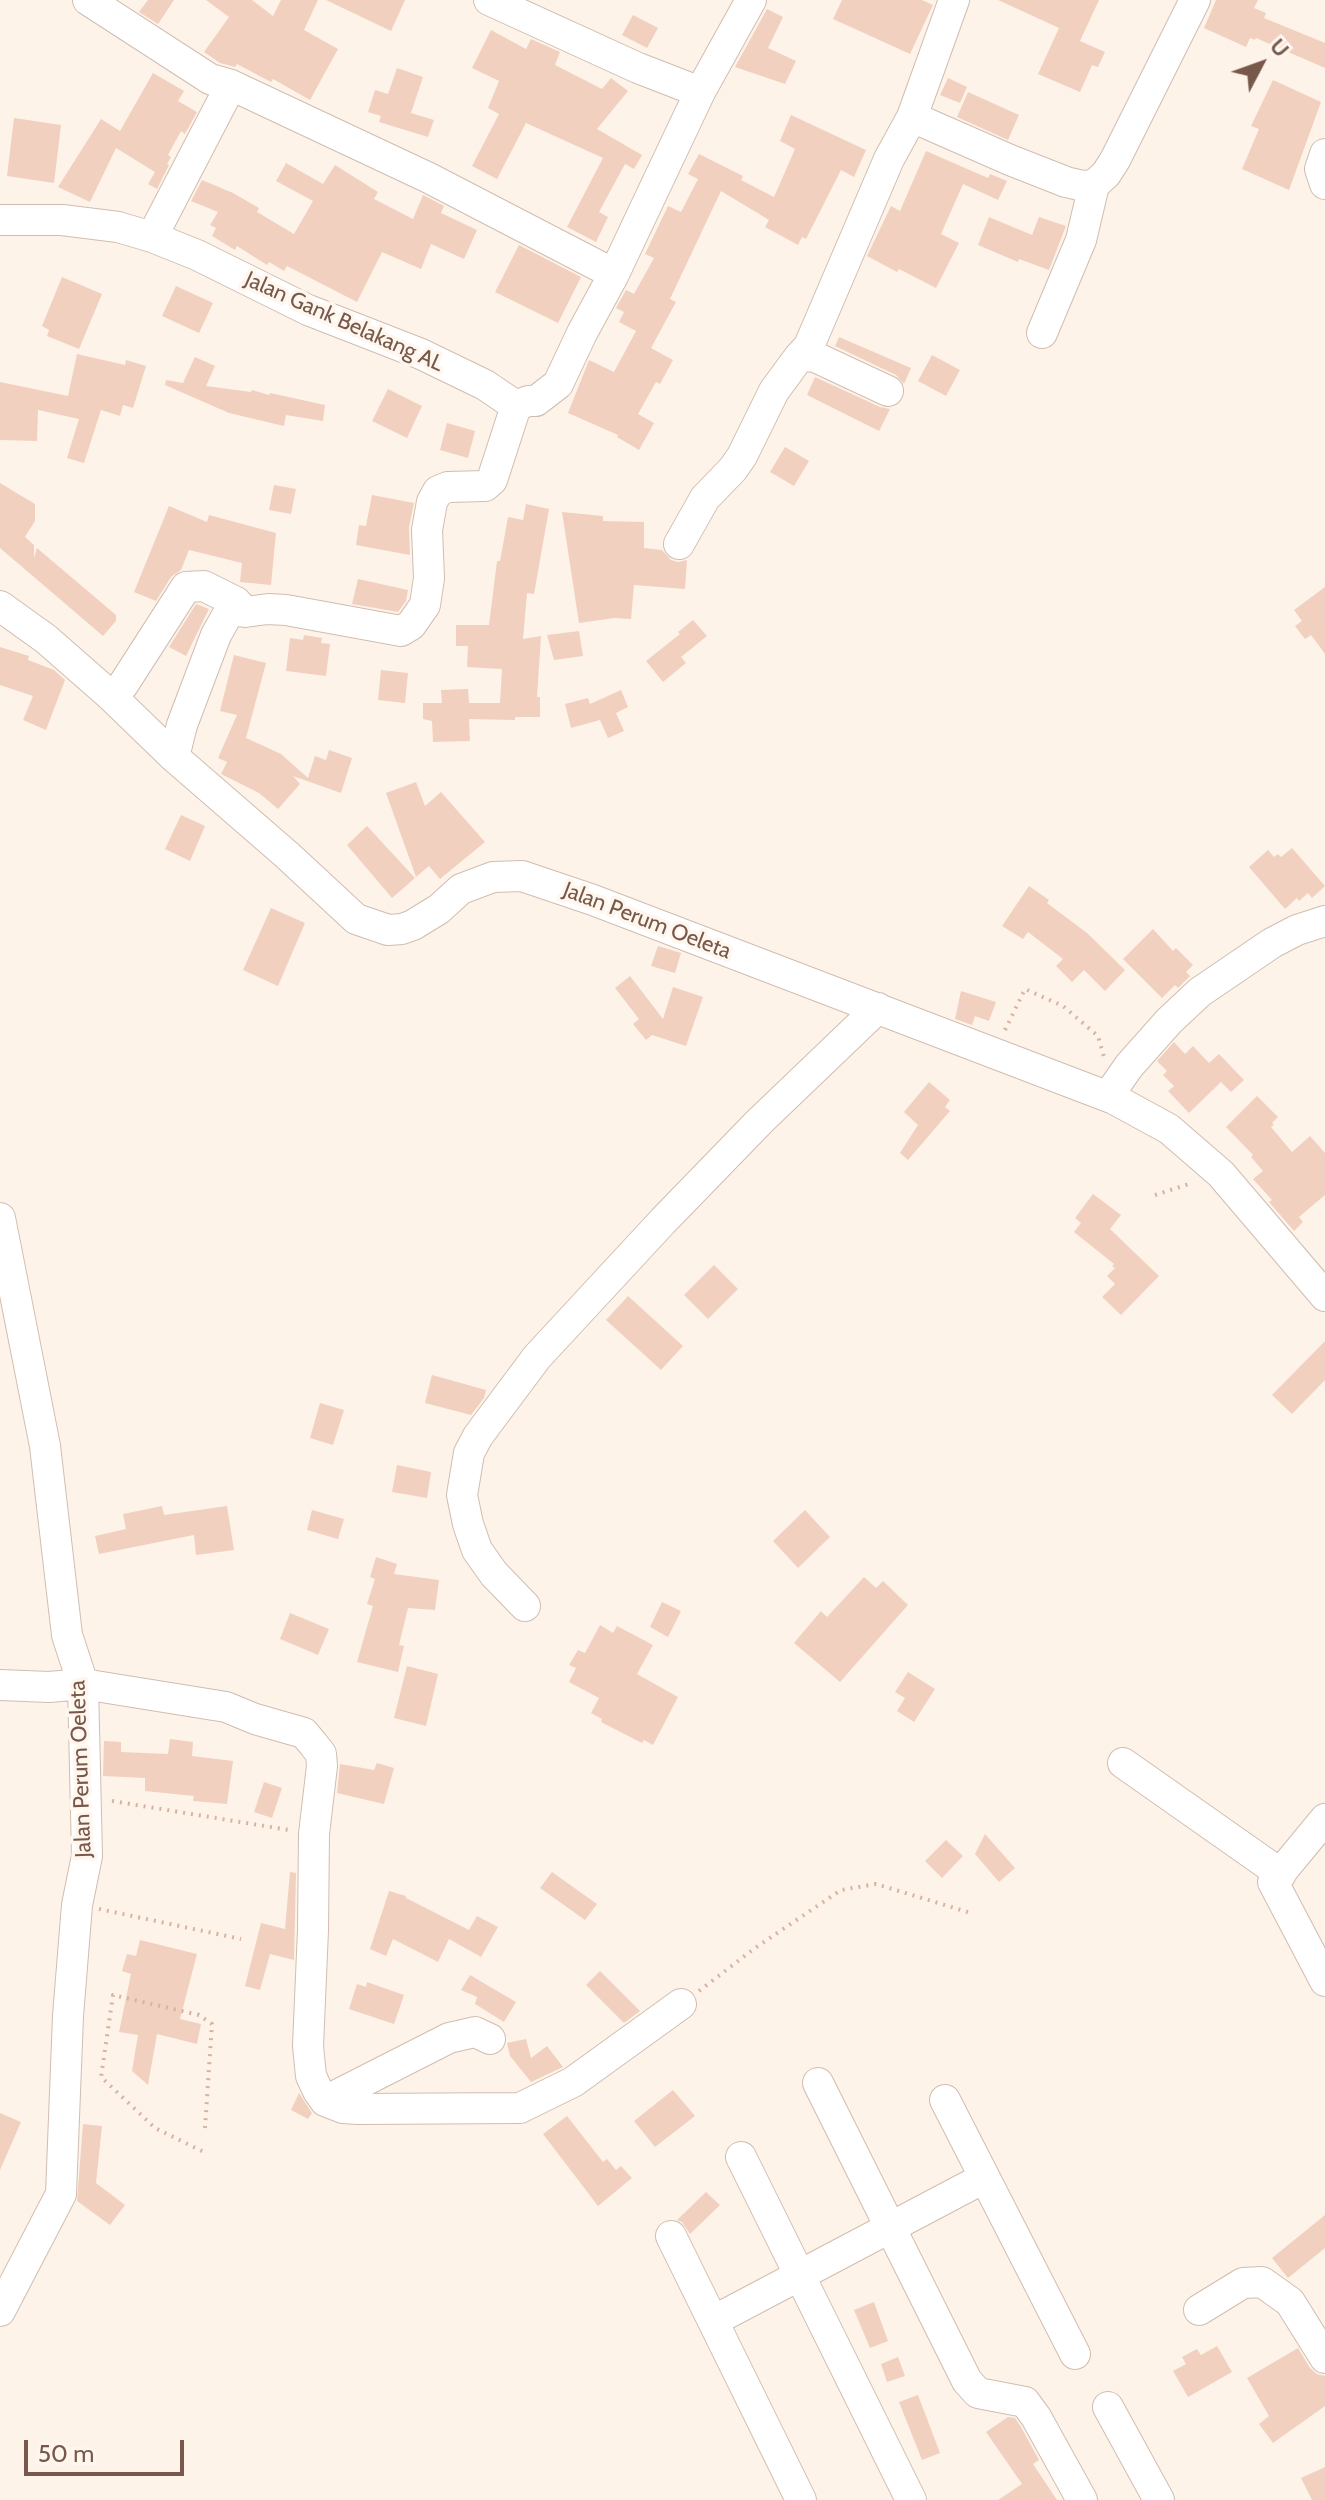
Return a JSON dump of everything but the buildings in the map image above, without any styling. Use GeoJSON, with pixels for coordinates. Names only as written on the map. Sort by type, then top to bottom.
{"type":"FeatureCollection","features":[{"type":"Feature","properties":{"kind":"street"},"geometry":{"type":"LineString","coordinates":[[88,0],[210,79],[231,85],[429,178],[614,274]]}},
{"type":"Feature","properties":{"kind":"street"},"geometry":{"type":"LineString","coordinates":[[489,0],[625,62],[700,92]]}},
{"type":"Feature","properties":{"kind":"street"},"geometry":{"type":"LineString","coordinates":[[174,757],[182,725],[223,619],[230,610],[286,610],[401,631],[411,625],[425,605],[429,578],[427,530],[432,502],[438,491],[448,487],[485,486],[492,480],[516,406],[536,401],[558,384],[700,92],[751,0]]}},
{"type":"Feature","properties":{"kind":"street"},"geometry":{"type":"LineString","coordinates":[[679,544],[705,498],[742,456],[774,391],[809,346],[889,159],[912,117],[954,0]]}},
{"type":"Feature","properties":{"kind":"street"},"geometry":{"type":"LineString","coordinates":[[1042,333],[1081,240],[1094,185],[1115,160],[1195,0]]}},
{"type":"Feature","properties":{"kind":"street"},"geometry":{"type":"LineString","coordinates":[[152,237],[231,85]]}},
{"type":"Feature","properties":{"kind":"street"},"geometry":{"type":"LineString","coordinates":[[912,117],[1066,182],[1094,185]]}},
{"type":"Feature","properties":{"kind":"street"},"geometry":{"type":"LineString","coordinates":[[1325,154],[1320,169],[1325,184]]}},
{"type":"Feature","properties":{"kind":"street","name":"Jalan Gank Belakang AL"},"geometry":{"type":"LineString","coordinates":[[0,220],[62,220],[118,227],[152,237],[197,255],[308,310],[421,354],[485,385],[516,406]]}},
{"type":"Feature","properties":{"kind":"street"},"geometry":{"type":"LineString","coordinates":[[799,357],[813,356],[888,391]]}},
{"type":"Feature","properties":{"kind":"street"},"geometry":{"type":"LineString","coordinates":[[111,696],[123,685],[186,587],[204,586],[236,602],[245,612]]}},
{"type":"Feature","properties":{"kind":"street","name":"Jalan Perum Oeleta"},"geometry":{"type":"LineString","coordinates":[[0,606],[46,639],[111,696],[174,757],[356,919],[388,930],[413,925],[439,909],[461,889],[493,877],[522,876],[593,900],[996,1055],[1114,1094],[1169,1129],[1221,1174],[1325,1296]]}},
{"type":"Feature","properties":{"kind":"street"},"geometry":{"type":"LineString","coordinates":[[1114,1094],[1129,1066],[1200,992],[1272,943],[1297,930],[1325,921]]}},
{"type":"Feature","properties":{"kind":"street"},"geometry":{"type":"LineString","coordinates":[[525,1606],[494,1574],[477,1550],[468,1524],[462,1495],[469,1453],[478,1436],[537,1357],[663,1221],[760,1121],[878,1008]]}},
{"type":"Feature","properties":{"kind":"street","name":"Jalan Perum Oeleta"},"geometry":{"type":"LineString","coordinates":[[0,1218],[45,1446],[67,1635],[83,1684],[87,1856],[77,1905],[68,2016],[61,2194],[0,2311]]}},
{"type":"Feature","properties":{"kind":"street"},"geometry":{"type":"LineString","coordinates":[[0,1685],[49,1687],[83,1684],[226,1707],[304,1733],[321,1754],[314,1834],[308,2046],[311,2076],[325,2101],[343,2108],[359,2109],[520,2108],[573,2082],[681,2004]]}},
{"type":"Feature","properties":{"kind":"street"},"geometry":{"type":"LineString","coordinates":[[1123,1763],[1281,1874]]}},
{"type":"Feature","properties":{"kind":"street"},"geometry":{"type":"LineString","coordinates":[[1325,1819],[1273,1882],[1325,1981]]}},
{"type":"Feature","properties":{"kind":"street"},"geometry":{"type":"LineString","coordinates":[[325,2101],[449,2038],[475,2032],[490,2039]]}},
{"type":"Feature","properties":{"kind":"street"},"geometry":{"type":"LineString","coordinates":[[818,2083],[967,2381],[978,2393],[1025,2402],[1082,2500]]}},
{"type":"Feature","properties":{"kind":"street"},"geometry":{"type":"LineString","coordinates":[[945,2100],[1075,2354]]}},
{"type":"Feature","properties":{"kind":"street"},"geometry":{"type":"LineString","coordinates":[[741,2157],[911,2500]]}},
{"type":"Feature","properties":{"kind":"street"},"geometry":{"type":"LineString","coordinates":[[713,2321],[984,2178]]}},
{"type":"Feature","properties":{"kind":"street"},"geometry":{"type":"LineString","coordinates":[[671,2236],[801,2500]]}},
{"type":"Feature","properties":{"kind":"street"},"geometry":{"type":"LineString","coordinates":[[1199,2310],[1243,2283],[1262,2282],[1290,2302],[1325,2358]]}},
{"type":"Feature","properties":{"kind":"street"},"geometry":{"type":"LineString","coordinates":[[1108,2407],[1159,2500]]}},
{"type":"Feature","properties":{"kind":"path"},"geometry":{"type":"LineString","coordinates":[[996,1055],[1025,989],[1063,1006],[1098,1036],[1114,1094]]}},
{"type":"Feature","properties":{"kind":"path"},"geometry":{"type":"LineString","coordinates":[[1155,1195],[1221,1174]]}},
{"type":"Feature","properties":{"kind":"path"},"geometry":{"type":"LineString","coordinates":[[86,1797],[314,1834]]}},
{"type":"Feature","properties":{"kind":"path"},"geometry":{"type":"LineString","coordinates":[[681,2004],[755,1948],[841,1890],[876,1884],[971,1913]]}},
{"type":"Feature","properties":{"kind":"path"},"geometry":{"type":"LineString","coordinates":[[77,1905],[241,1939]]}},
{"type":"Feature","properties":{"kind":"path"},"geometry":{"type":"LineString","coordinates":[[205,2128],[212,2024],[199,2015],[113,1995],[101,2077],[155,2128],[206,2153]]}}]}
